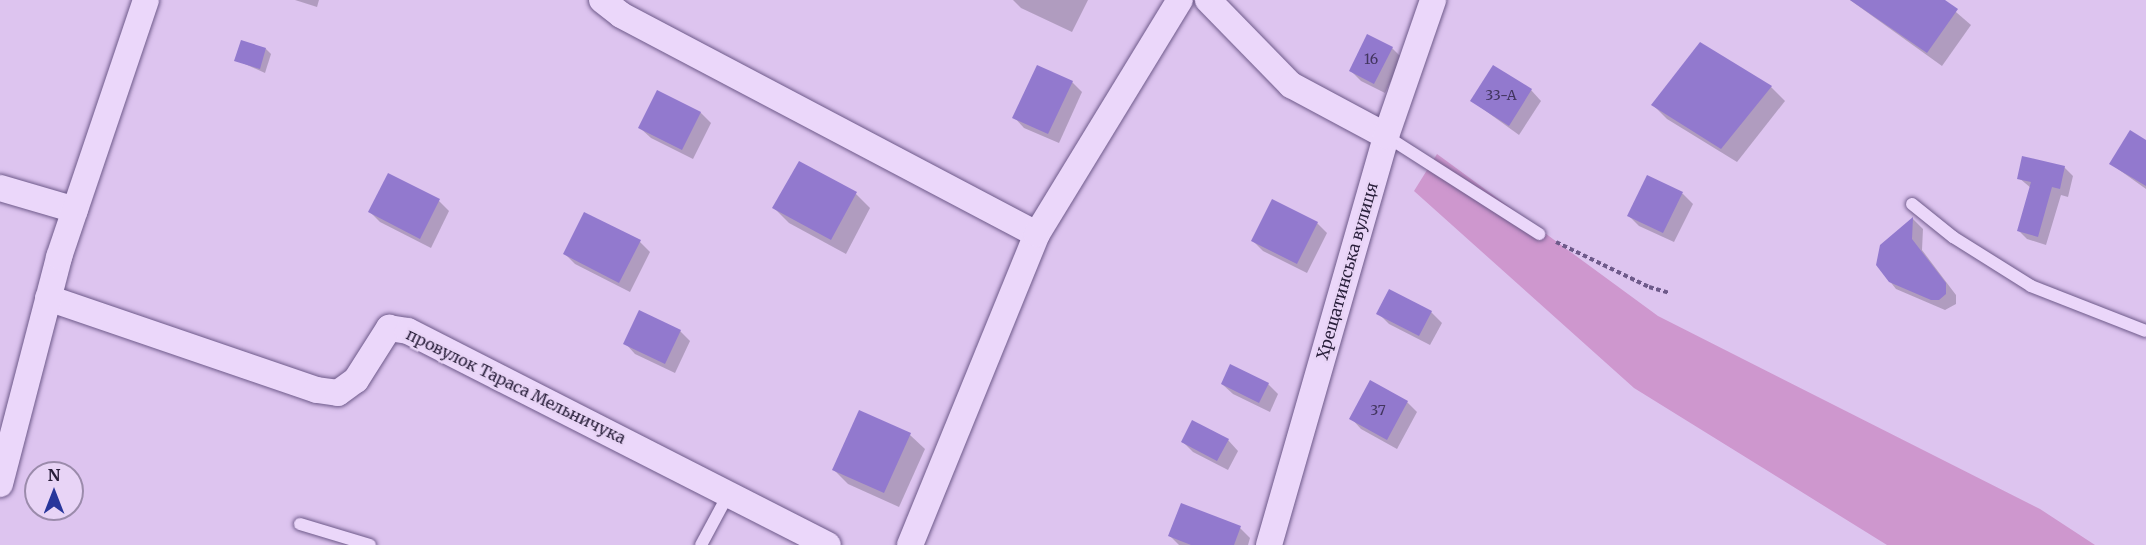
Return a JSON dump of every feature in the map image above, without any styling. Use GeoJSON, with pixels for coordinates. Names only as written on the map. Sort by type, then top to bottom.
{"type":"FeatureCollection","features":[{"type":"Feature","properties":{"kind":"street"},"geometry":{"type":"LineString","coordinates":[[0,484],[48,298],[75,210],[146,0]]}},
{"type":"Feature","properties":{"kind":"street"},"geometry":{"type":"LineString","coordinates":[[602,0],[621,15],[1037,234]]}},
{"type":"Feature","properties":{"kind":"street"},"geometry":{"type":"LineString","coordinates":[[910,545],[1037,234],[1180,0]]}},
{"type":"Feature","properties":{"kind":"street"},"geometry":{"type":"LineString","coordinates":[[1208,0],[1291,85],[1386,136]]}},
{"type":"Feature","properties":{"kind":"street","name":"Хрещатинська вулиця"},"geometry":{"type":"LineString","coordinates":[[1269,545],[1386,136],[1433,0]]}},
{"type":"Feature","properties":{"kind":"street"},"geometry":{"type":"LineString","coordinates":[[0,188],[75,210]]}},
{"type":"Feature","properties":{"kind":"street","name":"провулок Тараса Мельничука"},"geometry":{"type":"LineString","coordinates":[[48,298],[317,390],[338,393],[356,380],[389,328],[408,331],[730,492],[828,545]]}},
{"type":"Feature","properties":{"kind":"lane"},"geometry":{"type":"LineString","coordinates":[[1386,136],[1539,234]]}},
{"type":"Feature","properties":{"kind":"lane"},"geometry":{"type":"LineString","coordinates":[[1912,204],[1953,237],[2031,286],[2146,331]]}},
{"type":"Feature","properties":{"kind":"lane"},"geometry":{"type":"LineString","coordinates":[[701,545],[730,492]]}},
{"type":"Feature","properties":{"kind":"lane"},"geometry":{"type":"LineString","coordinates":[[300,524],[370,545]]}},
{"type":"Feature","properties":{"kind":"path"},"geometry":{"type":"LineString","coordinates":[[1539,234],[1649,288],[1670,293]]}},
{"type":"Feature","properties":{"kind":"shaded area"},"geometry":{"type":"Polygon","coordinates":[[[1437,154],[1658,316],[2040,509],[2095,545],[1887,545],[1634,388],[1414,191],[1437,154]]]}},
{"type":"Feature","properties":{"kind":"building"},"geometry":{"type":"Polygon","coordinates":[[[1850,0],[1945,0],[1958,9],[1927,53],[1850,0]]]}},
{"type":"Feature","properties":{"kind":"building"},"geometry":{"type":"Polygon","coordinates":[[[1367,34],[1393,47],[1374,84],[1349,71],[1367,34]]]}},
{"type":"Feature","properties":{"kind":"building"},"geometry":{"type":"Polygon","coordinates":[[[241,40],[266,48],[260,69],[234,61],[241,40]]]}},
{"type":"Feature","properties":{"kind":"building"},"geometry":{"type":"Polygon","coordinates":[[[1700,42],[1772,86],[1721,149],[1651,105],[1700,42]]]}},
{"type":"Feature","properties":{"kind":"building"},"geometry":{"type":"Polygon","coordinates":[[[1037,65],[1073,81],[1048,134],[1012,118],[1037,65]]]}},
{"type":"Feature","properties":{"kind":"building"},"geometry":{"type":"Polygon","coordinates":[[[1493,65],[1532,89],[1509,126],[1470,101],[1493,65]]]}},
{"type":"Feature","properties":{"kind":"building"},"geometry":{"type":"Polygon","coordinates":[[[657,90],[701,112],[682,150],[638,128],[657,90]]]}},
{"type":"Feature","properties":{"kind":"building"},"geometry":{"type":"Polygon","coordinates":[[[2130,130],[2146,140],[2146,186],[2109,164],[2130,130]]]}},
{"type":"Feature","properties":{"kind":"building"},"geometry":{"type":"Polygon","coordinates":[[[2022,156],[2065,166],[2060,189],[2052,187],[2038,237],[2017,231],[2031,182],[2017,179],[2022,156]]]}},
{"type":"Feature","properties":{"kind":"building"},"geometry":{"type":"Polygon","coordinates":[[[799,161],[857,192],[831,240],[772,208],[799,161]]]}},
{"type":"Feature","properties":{"kind":"building"},"geometry":{"type":"Polygon","coordinates":[[[388,173],[440,199],[420,239],[368,212],[388,173]]]}},
{"type":"Feature","properties":{"kind":"building"},"geometry":{"type":"Polygon","coordinates":[[[1647,175],[1683,192],[1663,233],[1627,216],[1647,175]]]}},
{"type":"Feature","properties":{"kind":"building"},"geometry":{"type":"Polygon","coordinates":[[[1272,199],[1318,222],[1297,264],[1251,241],[1272,199]]]}},
{"type":"Feature","properties":{"kind":"building"},"geometry":{"type":"Polygon","coordinates":[[[584,212],[641,240],[619,283],[563,254],[584,212]]]}},
{"type":"Feature","properties":{"kind":"building"},"geometry":{"type":"Polygon","coordinates":[[[1913,217],[1912,239],[1946,283],[1946,294],[1939,300],[1931,300],[1889,282],[1876,265],[1880,245],[1913,217]]]}},
{"type":"Feature","properties":{"kind":"building"},"geometry":{"type":"Polygon","coordinates":[[[1389,289],[1432,311],[1419,336],[1376,314],[1389,289]]]}},
{"type":"Feature","properties":{"kind":"building"},"geometry":{"type":"Polygon","coordinates":[[[639,310],[681,330],[665,364],[623,344],[639,310]]]}},
{"type":"Feature","properties":{"kind":"building"},"geometry":{"type":"Polygon","coordinates":[[[1230,364],[1269,383],[1259,403],[1221,384],[1230,364]]]}},
{"type":"Feature","properties":{"kind":"building"},"geometry":{"type":"Polygon","coordinates":[[[1370,380],[1408,401],[1387,440],[1349,419],[1370,380]]]}},
{"type":"Feature","properties":{"kind":"building"},"geometry":{"type":"Polygon","coordinates":[[[859,410],[911,433],[884,493],[832,470],[859,410]]]}},
{"type":"Feature","properties":{"kind":"building"},"geometry":{"type":"Polygon","coordinates":[[[1192,420],[1229,439],[1217,461],[1181,442],[1192,420]]]}},
{"type":"Feature","properties":{"kind":"building"},"geometry":{"type":"Polygon","coordinates":[[[1181,503],[1241,526],[1234,545],[1191,545],[1168,536],[1181,503]]]}}]}
